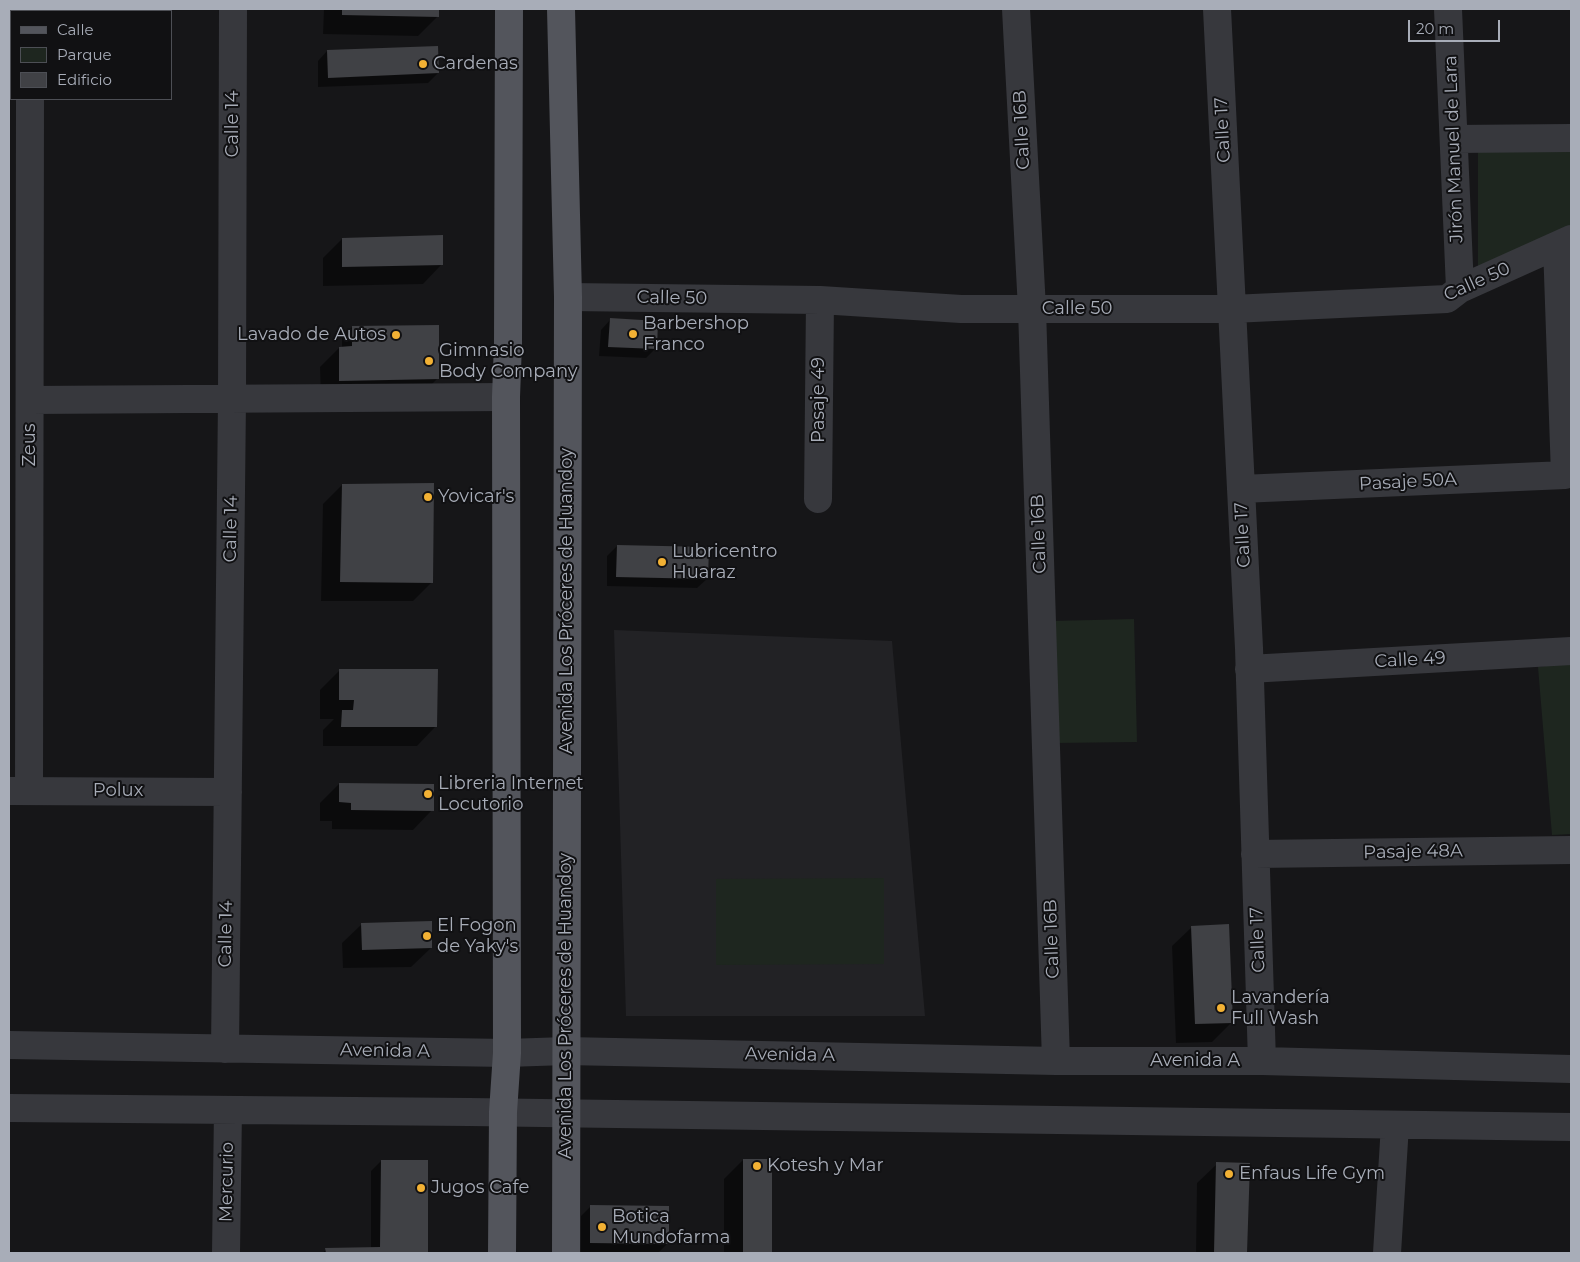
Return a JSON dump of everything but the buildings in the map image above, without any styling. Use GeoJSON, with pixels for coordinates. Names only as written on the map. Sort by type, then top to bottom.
{"type":"FeatureCollection","features":[{"type":"Feature","properties":{"kind":"main road"},"geometry":{"type":"LineString","coordinates":[[502,1253],[503,1112],[507,1054],[506,397],[508,343],[509,9]]}},
{"type":"Feature","properties":{"kind":"main road","name":"Avenida Los Próceres de Huandoy"},"geometry":{"type":"LineString","coordinates":[[561,9],[568,297],[566,1253]]}},
{"type":"Feature","properties":{"kind":"street","name":"Calle 14"},"geometry":{"type":"LineString","coordinates":[[225,1048],[232,398],[233,9]]}},
{"type":"Feature","properties":{"kind":"street","name":"Calle 16B"},"geometry":{"type":"LineString","coordinates":[[1016,9],[1032,309],[1056,1060]]}},
{"type":"Feature","properties":{"kind":"street","name":"Calle 17"},"geometry":{"type":"LineString","coordinates":[[1217,9],[1250,669],[1262,1061]]}},
{"type":"Feature","properties":{"kind":"street","name":"Jirón Manuel de Lara"},"geometry":{"type":"LineString","coordinates":[[1448,9],[1460,289]]}},
{"type":"Feature","properties":{"kind":"street","name":"Zeus"},"geometry":{"type":"LineString","coordinates":[[19,791],[19,547],[30,400],[23,102]]}},
{"type":"Feature","properties":{"kind":"street"},"geometry":{"type":"LineString","coordinates":[[1454,139],[1571,138]]}},
{"type":"Feature","properties":{"kind":"street"},"geometry":{"type":"LineString","coordinates":[[1564,243],[1568,471]]}},
{"type":"Feature","properties":{"kind":"street","name":"Calle 50"},"geometry":{"type":"LineString","coordinates":[[568,297],[820,300],[961,309],[1232,309],[1447,299],[1460,289],[1564,243]]}},
{"type":"Feature","properties":{"kind":"street","name":"Pasaje 49"},"geometry":{"type":"LineString","coordinates":[[818,500],[820,300]]}},
{"type":"Feature","properties":{"kind":"street"},"geometry":{"type":"LineString","coordinates":[[30,400],[506,397]]}},
{"type":"Feature","properties":{"kind":"street","name":"Pasaje 50A"},"geometry":{"type":"LineString","coordinates":[[1241,489],[1568,471]]}},
{"type":"Feature","properties":{"kind":"street","name":"Calle 49"},"geometry":{"type":"LineString","coordinates":[[1250,669],[1571,651]]}},
{"type":"Feature","properties":{"kind":"street","name":"Polux"},"geometry":{"type":"LineString","coordinates":[[19,791],[228,792]]}},
{"type":"Feature","properties":{"kind":"street","name":"Pasaje 48A"},"geometry":{"type":"LineString","coordinates":[[1255,854],[1571,850]]}},
{"type":"Feature","properties":{"kind":"street","name":"Avenida A"},"geometry":{"type":"LineString","coordinates":[[9,1045],[507,1054],[566,1051],[1056,1060],[1262,1061],[1571,1070]]}},
{"type":"Feature","properties":{"kind":"street"},"geometry":{"type":"LineString","coordinates":[[9,1108],[503,1112],[567,1115],[1571,1127]]}},
{"type":"Feature","properties":{"kind":"street","name":"Mercurio"},"geometry":{"type":"LineString","coordinates":[[226,1253],[228,1110]]}},
{"type":"Feature","properties":{"kind":"street"},"geometry":{"type":"LineString","coordinates":[[1387,1253],[1395,1125]]}},
{"type":"Feature","properties":{"kind":"shaded area"},"geometry":{"type":"Polygon","coordinates":[[[614,630],[892,641],[925,1016],[626,1016],[614,630]]]}},
{"type":"Feature","properties":{"kind":"green space"},"geometry":{"type":"Polygon","coordinates":[[[1571,151],[1571,226],[1478,270],[1478,152],[1571,151]]]}},
{"type":"Feature","properties":{"kind":"green space"},"geometry":{"type":"Polygon","coordinates":[[[1134,619],[1137,742],[1054,743],[1052,621],[1134,619]]]}},
{"type":"Feature","properties":{"kind":"green space"},"geometry":{"type":"Polygon","coordinates":[[[1571,663],[1571,834],[1552,835],[1538,667],[1571,663]]]}},
{"type":"Feature","properties":{"kind":"green space"},"geometry":{"type":"Polygon","coordinates":[[[884,878],[884,964],[716,965],[716,879],[884,878]]]}},
{"type":"Feature","properties":{"kind":"place","name":"Cardenas"},"geometry":{"type":"Point","coordinates":[423,64]}},
{"type":"Feature","properties":{"kind":"place","name":"Barbershop Franco"},"geometry":{"type":"Point","coordinates":[633,334]}},
{"type":"Feature","properties":{"kind":"place","name":"Lavado de Autos"},"geometry":{"type":"Point","coordinates":[396,335]}},
{"type":"Feature","properties":{"kind":"place","name":"Gimnasio Body Company"},"geometry":{"type":"Point","coordinates":[429,361]}},
{"type":"Feature","properties":{"kind":"place","name":"Yovicar's"},"geometry":{"type":"Point","coordinates":[428,497]}},
{"type":"Feature","properties":{"kind":"place","name":"Lubricentro Huaraz"},"geometry":{"type":"Point","coordinates":[662,562]}},
{"type":"Feature","properties":{"kind":"place","name":"Libreria Internet Locutorio"},"geometry":{"type":"Point","coordinates":[428,794]}},
{"type":"Feature","properties":{"kind":"place","name":"El Fogon de Yaky's"},"geometry":{"type":"Point","coordinates":[427,936]}},
{"type":"Feature","properties":{"kind":"place","name":"Lavandería Full Wash"},"geometry":{"type":"Point","coordinates":[1221,1008]}},
{"type":"Feature","properties":{"kind":"place","name":"Kotesh y Mar"},"geometry":{"type":"Point","coordinates":[757,1166]}},
{"type":"Feature","properties":{"kind":"place","name":"Enfaus Life Gym"},"geometry":{"type":"Point","coordinates":[1229,1174]}},
{"type":"Feature","properties":{"kind":"place","name":"Jugos Cafe"},"geometry":{"type":"Point","coordinates":[421,1188]}},
{"type":"Feature","properties":{"kind":"place","name":"Botica Mundofarma"},"geometry":{"type":"Point","coordinates":[602,1227]}}]}
